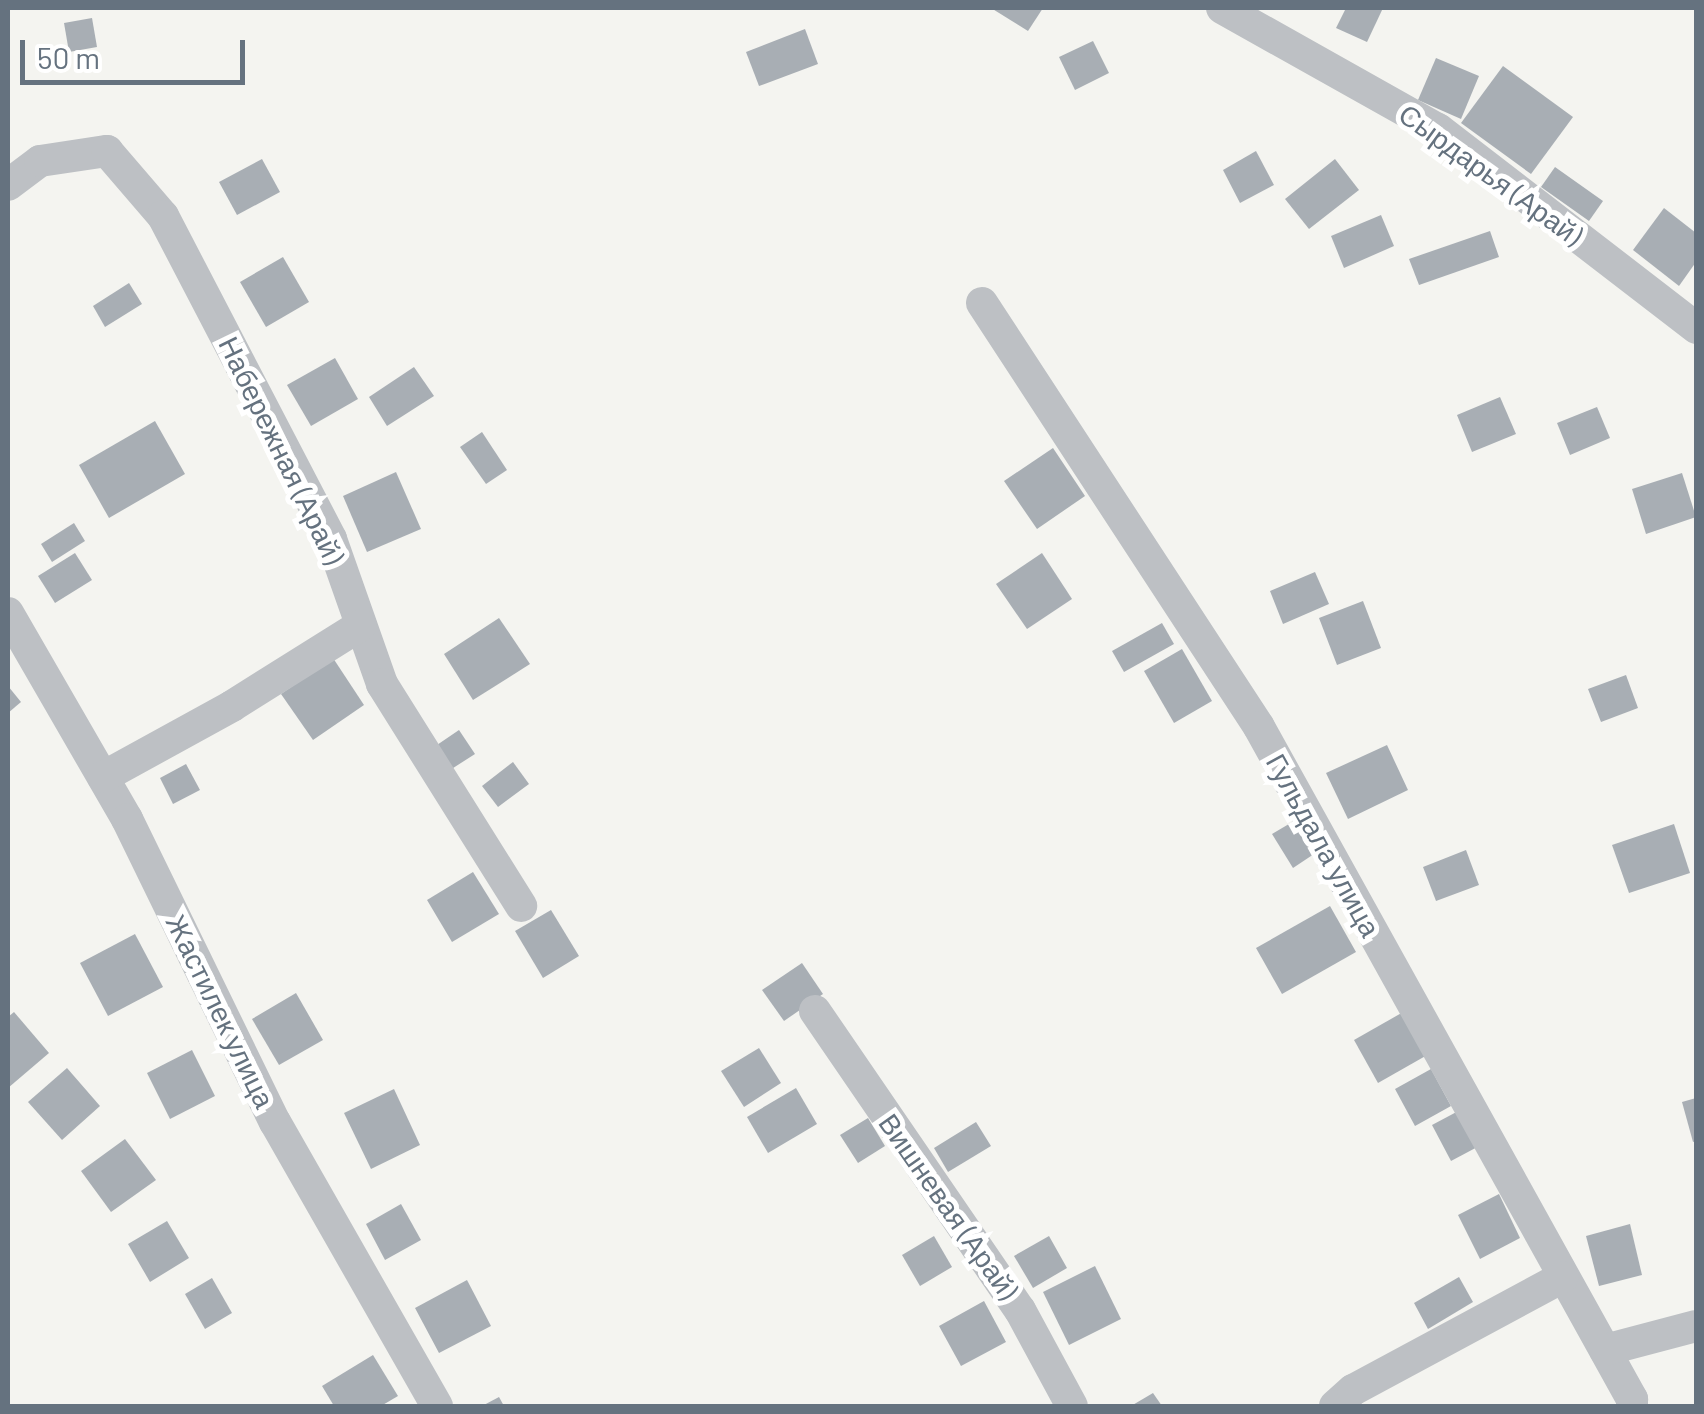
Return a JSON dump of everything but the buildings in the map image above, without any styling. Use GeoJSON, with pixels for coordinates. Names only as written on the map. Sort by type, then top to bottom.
{"type":"FeatureCollection","features":[{"type":"Feature","properties":{"kind":"street","name":"Сырдарья (Арай)"},"geometry":{"type":"LineString","coordinates":[[1222,8],[1438,129],[1696,328]]}},
{"type":"Feature","properties":{"kind":"street","name":"Набережная (Арай)"},"geometry":{"type":"LineString","coordinates":[[8,185],[40,161],[108,152],[163,216],[331,539],[382,684],[521,906]]}},
{"type":"Feature","properties":{"kind":"street","name":"Гульдала улица"},"geometry":{"type":"LineString","coordinates":[[982,303],[1259,727],[1632,1406]]}},
{"type":"Feature","properties":{"kind":"street","name":"Жастилек улица"},"geometry":{"type":"LineString","coordinates":[[8,614],[103,778],[275,1122],[437,1406]]}},
{"type":"Feature","properties":{"kind":"street"},"geometry":{"type":"LineString","coordinates":[[103,778],[232,706],[361,624]]}},
{"type":"Feature","properties":{"kind":"street","name":"Вишневая (Арай)"},"geometry":{"type":"LineString","coordinates":[[815,1011],[1020,1310],[1072,1406]]}},
{"type":"Feature","properties":{"kind":"street"},"geometry":{"type":"LineString","coordinates":[[1335,1406],[1353,1390],[1563,1276]]}},
{"type":"Feature","properties":{"kind":"street"},"geometry":{"type":"LineString","coordinates":[[1604,1350],[1696,1326]]}}]}
